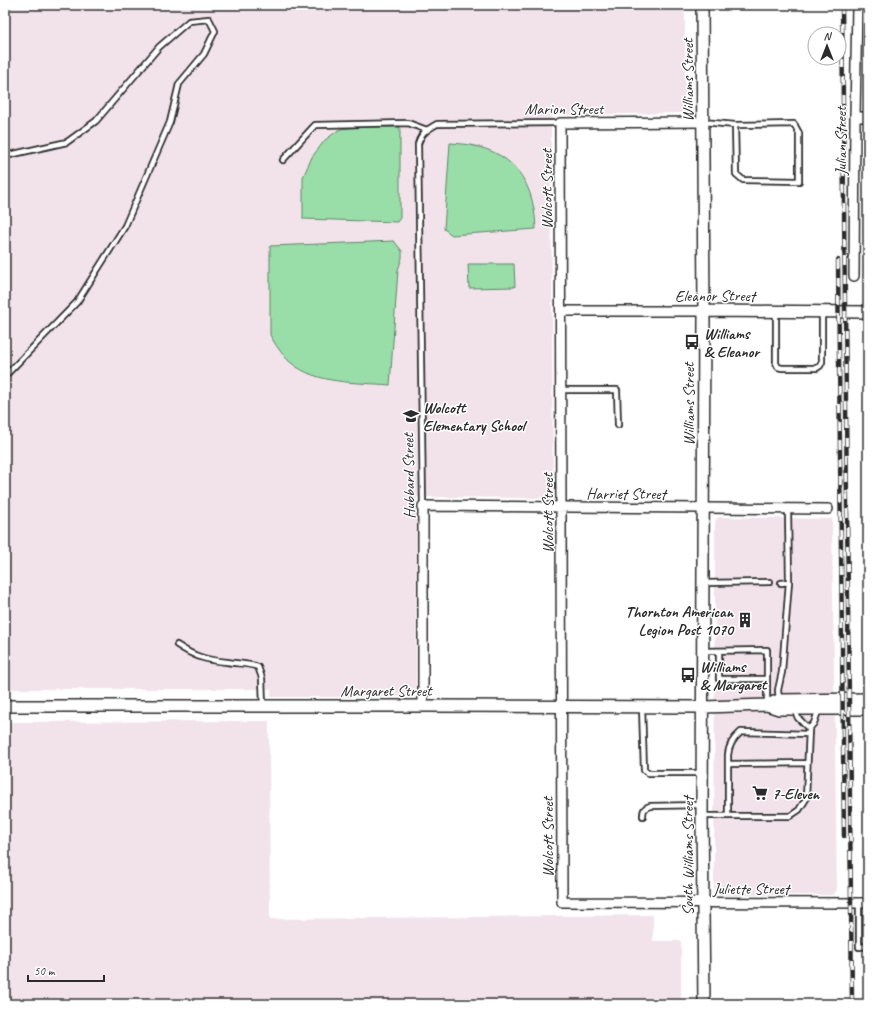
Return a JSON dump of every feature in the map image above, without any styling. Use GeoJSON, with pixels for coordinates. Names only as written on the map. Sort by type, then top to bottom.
{"type":"FeatureCollection","features":[{"type":"Feature","properties":{"kind":"street","name":"Williams Street"},"geometry":{"type":"LineString","coordinates":[[702,5],[704,311],[703,707]]}},
{"type":"Feature","properties":{"kind":"street","name":"Julian Street"},"geometry":{"type":"LineString","coordinates":[[854,276],[857,5]]}},
{"type":"Feature","properties":{"kind":"street"},"geometry":{"type":"LineString","coordinates":[[855,117],[868,116]]}},
{"type":"Feature","properties":{"kind":"street","name":"Marion Street"},"geometry":{"type":"LineString","coordinates":[[560,123],[703,122]]}},
{"type":"Feature","properties":{"kind":"street","name":"Wolcott Street"},"geometry":{"type":"LineString","coordinates":[[560,123],[562,311],[562,902]]}},
{"type":"Feature","properties":{"kind":"street","name":"Eleanor Street"},"geometry":{"type":"LineString","coordinates":[[562,311],[868,312]]}},
{"type":"Feature","properties":{"kind":"street","name":"Harriet Street"},"geometry":{"type":"LineString","coordinates":[[423,506],[828,509]]}},
{"type":"Feature","properties":{"kind":"street","name":"Hubbard Street"},"geometry":{"type":"LineString","coordinates":[[423,506],[423,706]]}},
{"type":"Feature","properties":{"kind":"street","name":"Margaret Street"},"geometry":{"type":"LineString","coordinates":[[5,706],[703,707],[779,705],[868,699]]}},
{"type":"Feature","properties":{"kind":"street","name":"Margaret Street"},"geometry":{"type":"LineString","coordinates":[[779,705],[794,710],[868,710]]}},
{"type":"Feature","properties":{"kind":"street","name":"South Williams Street"},"geometry":{"type":"LineString","coordinates":[[703,707],[702,903],[704,1004]]}},
{"type":"Feature","properties":{"kind":"street","name":"Juliette Street"},"geometry":{"type":"LineString","coordinates":[[562,902],[863,903]]}},
{"type":"Feature","properties":{"kind":"lane"},"geometry":{"type":"LineString","coordinates":[[5,156],[67,142],[96,121],[159,47],[189,20],[209,19],[215,31],[204,54],[179,84],[170,122],[125,226],[77,302],[5,376]]}},
{"type":"Feature","properties":{"kind":"lane"},"geometry":{"type":"LineString","coordinates":[[703,122],[735,124],[794,124],[799,133],[799,180],[743,180],[736,174],[735,124]]}},
{"type":"Feature","properties":{"kind":"lane"},"geometry":{"type":"LineString","coordinates":[[284,160],[315,125],[408,123],[427,130]]}},
{"type":"Feature","properties":{"kind":"lane","name":"Marion Street"},"geometry":{"type":"LineString","coordinates":[[427,130],[437,124],[560,123]]}},
{"type":"Feature","properties":{"kind":"lane","name":"Hubbard Street"},"geometry":{"type":"LineString","coordinates":[[423,506],[418,144],[420,136],[427,130]]}},
{"type":"Feature","properties":{"kind":"lane"},"geometry":{"type":"LineString","coordinates":[[776,311],[776,363],[778,367],[782,368],[817,368],[820,366],[822,362],[822,312]]}},
{"type":"Feature","properties":{"kind":"lane"},"geometry":{"type":"LineString","coordinates":[[562,390],[617,390],[618,425]]}},
{"type":"Feature","properties":{"kind":"lane"},"geometry":{"type":"LineString","coordinates":[[779,705],[778,690],[782,672],[789,582],[788,509]]}},
{"type":"Feature","properties":{"kind":"lane"},"geometry":{"type":"LineString","coordinates":[[703,583],[770,582]]}},
{"type":"Feature","properties":{"kind":"lane"},"geometry":{"type":"LineString","coordinates":[[781,582],[789,582]]}},
{"type":"Feature","properties":{"kind":"lane"},"geometry":{"type":"LineString","coordinates":[[177,645],[192,654],[203,658],[249,664],[258,668],[262,678],[263,706]]}},
{"type":"Feature","properties":{"kind":"lane"},"geometry":{"type":"LineString","coordinates":[[703,651],[767,650],[766,705]]}},
{"type":"Feature","properties":{"kind":"lane"},"geometry":{"type":"LineString","coordinates":[[719,651],[719,679],[767,679]]}},
{"type":"Feature","properties":{"kind":"lane"},"geometry":{"type":"LineString","coordinates":[[642,707],[644,770],[648,773],[703,773]]}},
{"type":"Feature","properties":{"kind":"lane"},"geometry":{"type":"LineString","coordinates":[[794,710],[798,718],[809,731]]}},
{"type":"Feature","properties":{"kind":"lane"},"geometry":{"type":"LineString","coordinates":[[643,816],[646,807],[650,806],[703,810],[728,816],[790,816],[799,810],[806,799],[809,731],[819,710]]}},
{"type":"Feature","properties":{"kind":"lane"},"geometry":{"type":"LineString","coordinates":[[728,816],[729,746],[734,738],[741,732],[809,731]]}},
{"type":"Feature","properties":{"kind":"lane"},"geometry":{"type":"LineString","coordinates":[[728,764],[807,763]]}},
{"type":"Feature","properties":{"kind":"lane"},"geometry":{"type":"LineString","coordinates":[[863,903],[859,947],[868,946]]}},
{"type":"Feature","properties":{"kind":"shaded area"},"geometry":{"type":"Polygon","coordinates":[[[5,5],[685,5],[685,113],[551,115],[553,498],[417,497],[416,691],[410,697],[271,697],[271,689],[5,689],[5,5]]]}},
{"type":"Feature","properties":{"kind":"shaded area"},"geometry":{"type":"Polygon","coordinates":[[[718,517],[832,519],[837,890],[833,895],[721,895],[714,892],[715,521],[718,517]]]}},
{"type":"Feature","properties":{"kind":"shaded area"},"geometry":{"type":"Polygon","coordinates":[[[269,721],[270,919],[653,915],[653,941],[681,941],[681,1004],[5,1004],[5,722],[269,721]]]}},
{"type":"Feature","properties":{"kind":"green space"},"geometry":{"type":"Polygon","coordinates":[[[362,127],[400,127],[400,218],[397,222],[303,219],[303,177],[312,157],[325,140],[340,129],[362,127]]]}},
{"type":"Feature","properties":{"kind":"green space"},"geometry":{"type":"Polygon","coordinates":[[[450,143],[470,145],[487,149],[501,156],[513,166],[523,178],[530,192],[534,209],[536,229],[452,235],[444,229],[450,143]]]}},
{"type":"Feature","properties":{"kind":"green space"},"geometry":{"type":"Polygon","coordinates":[[[394,241],[402,251],[402,258],[398,270],[390,385],[325,379],[312,375],[290,362],[284,356],[270,335],[270,246],[394,241]]]}},
{"type":"Feature","properties":{"kind":"green space"},"geometry":{"type":"Polygon","coordinates":[[[468,264],[514,264],[515,287],[469,288],[468,264]]]}},
{"type":"Feature","properties":{"kind":"railway"},"geometry":{"type":"LineString","coordinates":[[842,5],[852,1004]]}},
{"type":"Feature","properties":{"kind":"railway"},"geometry":{"type":"LineString","coordinates":[[838,260],[844,836]]}},
{"type":"Feature","properties":{"kind":"place","name":"Williams & Eleanor"},"geometry":{"type":"Point","coordinates":[692,342]}},
{"type":"Feature","properties":{"kind":"place","name":"Wolcott Elementary School"},"geometry":{"type":"Point","coordinates":[411,416]}},
{"type":"Feature","properties":{"kind":"place","name":"Thornton American Legion Post 1070"},"geometry":{"type":"Point","coordinates":[745,620]}},
{"type":"Feature","properties":{"kind":"place","name":"Williams & Margaret"},"geometry":{"type":"Point","coordinates":[688,675]}},
{"type":"Feature","properties":{"kind":"place","name":"7-Eleven"},"geometry":{"type":"Point","coordinates":[760,793]}}]}
